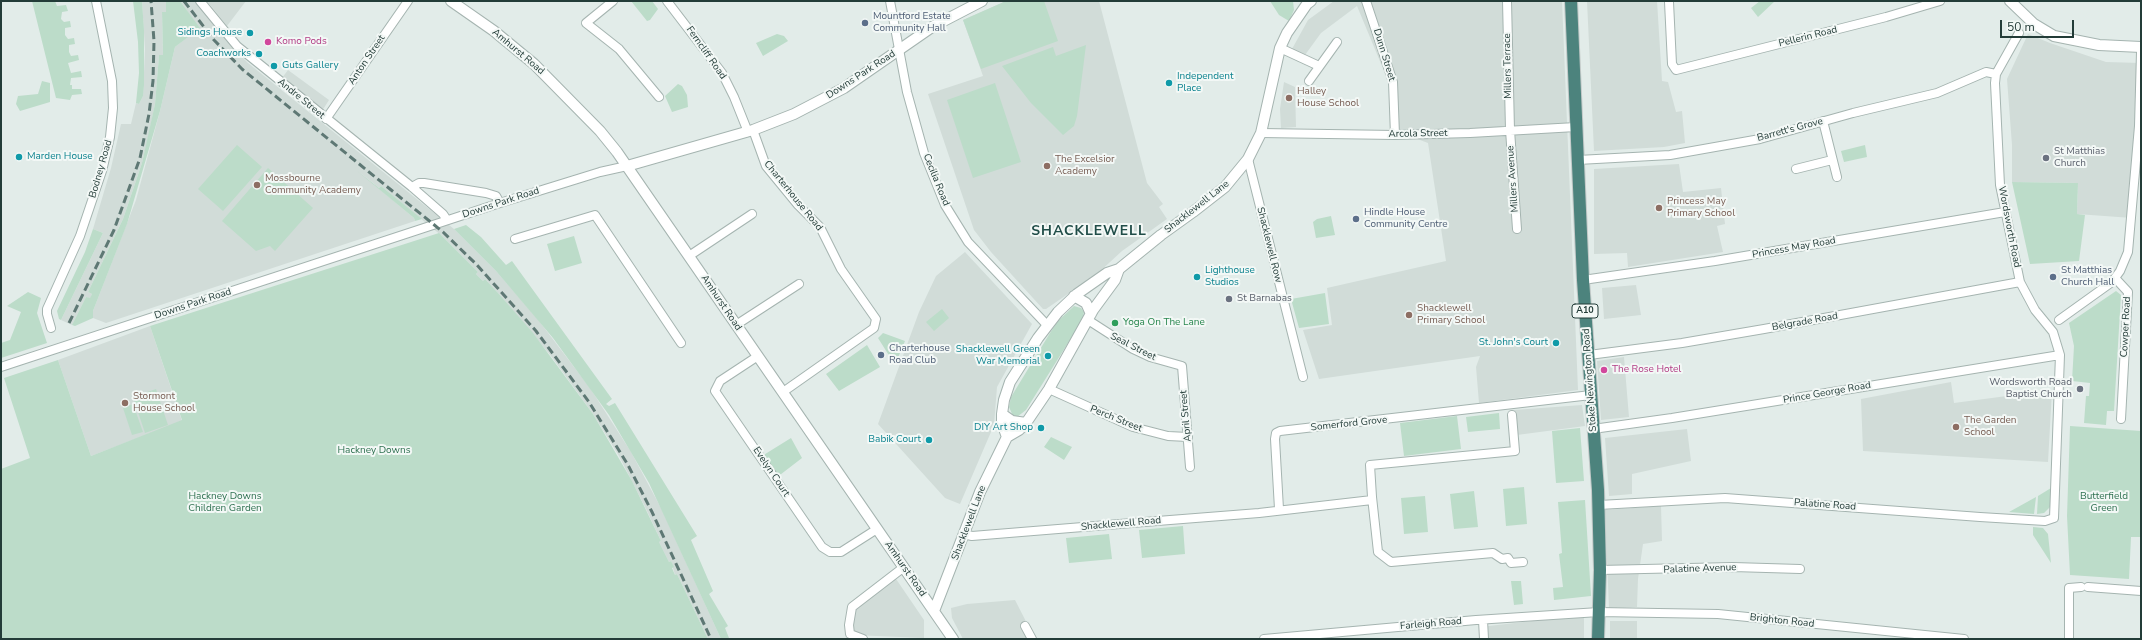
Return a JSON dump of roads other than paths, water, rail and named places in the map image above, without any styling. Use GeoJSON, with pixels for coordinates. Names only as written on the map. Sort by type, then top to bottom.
{"type":"FeatureCollection","features":[{"type":"Feature","properties":{"kind":"highway","name":"Stoke Newington Road"},"geometry":{"type":"LineString","coordinates":[[1571,1],[1583,280],[1599,505],[1600,570],[1598,639]]}},
{"type":"Feature","properties":{"kind":"street","name":"Bodney Road"},"geometry":{"type":"LineString","coordinates":[[51,328],[47,309],[84,224],[102,171],[110,137],[113,108],[112,81],[96,1]]}},
{"type":"Feature","properties":{"kind":"street","name":"Andre Street"},"geometry":{"type":"LineString","coordinates":[[200,1],[237,46],[412,187],[443,214],[447,220]]}},
{"type":"Feature","properties":{"kind":"street","name":"Anton Street"},"geometry":{"type":"LineString","coordinates":[[326,119],[408,1]]}},
{"type":"Feature","properties":{"kind":"street","name":"Amhurst Road"},"geometry":{"type":"LineString","coordinates":[[451,1],[494,31],[534,64],[600,131],[627,166],[736,326],[934,610],[943,634],[953,639]]}},
{"type":"Feature","properties":{"kind":"street"},"geometry":{"type":"LineString","coordinates":[[613,1],[586,23],[619,49],[659,97]]}},
{"type":"Feature","properties":{"kind":"street","name":"Ferncliff Road"},"geometry":{"type":"LineString","coordinates":[[667,1],[722,73],[750,131]]}},
{"type":"Feature","properties":{"kind":"street","name":"Cecilia Road"},"geometry":{"type":"LineString","coordinates":[[890,1],[907,92],[924,153],[945,205],[968,242],[1047,325]]}},
{"type":"Feature","properties":{"kind":"street","name":"Downs Park Road"},"geometry":{"type":"LineString","coordinates":[[1,367],[500,203],[600,172],[627,166],[750,131],[794,114],[844,88],[932,26],[982,1]]}},
{"type":"Feature","properties":{"kind":"street","name":"Dunn Street"},"geometry":{"type":"LineString","coordinates":[[1366,1],[1393,82],[1396,135]]}},
{"type":"Feature","properties":{"kind":"street","name":"Millers Terrace"},"geometry":{"type":"LineString","coordinates":[[1507,1],[1510,130]]}},
{"type":"Feature","properties":{"kind":"street","name":"Pellerin Road"},"geometry":{"type":"LineString","coordinates":[[1669,2],[1672,64],[1676,70],[1886,18],[1940,1]]}},
{"type":"Feature","properties":{"kind":"street"},"geometry":{"type":"LineString","coordinates":[[2010,1],[2028,19],[2046,33],[2062,39],[2114,47],[2141,48]]}},
{"type":"Feature","properties":{"kind":"street","name":"Shacklewell Lane"},"geometry":{"type":"LineString","coordinates":[[1007,437],[1002,423],[1002,414],[1010,382],[1047,325],[1074,296],[1107,273],[1119,269],[1224,187],[1248,159],[1261,133],[1280,48],[1287,33],[1308,2]]}},
{"type":"Feature","properties":{"kind":"street","name":"Wordsworth Road"},"geometry":{"type":"LineString","coordinates":[[2019,33],[1996,74],[1995,82],[2000,185],[2020,282],[2034,310],[2053,332],[2060,355],[2058,415]]}},
{"type":"Feature","properties":{"kind":"street"},"geometry":{"type":"LineString","coordinates":[[1309,81],[1337,42]]}},
{"type":"Feature","properties":{"kind":"street"},"geometry":{"type":"LineString","coordinates":[[1280,48],[1319,66]]}},
{"type":"Feature","properties":{"kind":"street"},"geometry":{"type":"LineString","coordinates":[[2060,320],[2105,289],[2115,278],[2125,262],[2130,246],[2139,126],[2141,52]]}},
{"type":"Feature","properties":{"kind":"street","name":"Barrett's Grove"},"geometry":{"type":"LineString","coordinates":[[1578,160],[1670,155],[1760,139],[1937,94],[1986,72],[1996,74]]}},
{"type":"Feature","properties":{"kind":"street"},"geometry":{"type":"LineString","coordinates":[[1822,122],[1837,177]]}},
{"type":"Feature","properties":{"kind":"street","name":"Arcola Street"},"geometry":{"type":"LineString","coordinates":[[1261,133],[1396,135],[1576,127]]}},
{"type":"Feature","properties":{"kind":"street","name":"Millers Avenue"},"geometry":{"type":"LineString","coordinates":[[1510,130],[1517,229]]}},
{"type":"Feature","properties":{"kind":"street","name":"Charterhouse Road"},"geometry":{"type":"LineString","coordinates":[[750,131],[766,166],[798,205],[820,227],[841,269],[876,319],[874,328],[782,392]]}},
{"type":"Feature","properties":{"kind":"street","name":"Shacklewell Row"},"geometry":{"type":"LineString","coordinates":[[1248,159],[1303,377]]}},
{"type":"Feature","properties":{"kind":"street"},"geometry":{"type":"LineString","coordinates":[[1796,169],[1832,160]]}},
{"type":"Feature","properties":{"kind":"street"},"geometry":{"type":"LineString","coordinates":[[412,187],[419,183],[424,183],[486,193],[496,196],[500,203]]}},
{"type":"Feature","properties":{"kind":"street","name":"Princess May Road"},"geometry":{"type":"LineString","coordinates":[[1583,280],[1715,261],[2005,212]]}},
{"type":"Feature","properties":{"kind":"street"},"geometry":{"type":"LineString","coordinates":[[689,256],[752,214]]}},
{"type":"Feature","properties":{"kind":"street"},"geometry":{"type":"LineString","coordinates":[[515,239],[595,215],[681,343]]}},
{"type":"Feature","properties":{"kind":"street","name":"Shacklewell Lane"},"geometry":{"type":"LineString","coordinates":[[934,610],[980,492],[1007,437],[1019,430],[1026,423],[1049,389],[1089,317],[1115,280],[1119,269]]}},
{"type":"Feature","properties":{"kind":"street","name":"Cowper Road"},"geometry":{"type":"LineString","coordinates":[[2115,278],[2128,292],[2121,420]]}},
{"type":"Feature","properties":{"kind":"street","name":"Belgrade Road"},"geometry":{"type":"LineString","coordinates":[[1589,355],[1740,333],[2020,282]]}},
{"type":"Feature","properties":{"kind":"street"},"geometry":{"type":"LineString","coordinates":[[736,326],[799,284]]}},
{"type":"Feature","properties":{"kind":"street"},"geometry":{"type":"LineString","coordinates":[[1074,296],[1086,303],[1089,317]]}},
{"type":"Feature","properties":{"kind":"street","name":"Seal Street"},"geometry":{"type":"LineString","coordinates":[[1089,317],[1133,349],[1150,357],[1182,366]]}},
{"type":"Feature","properties":{"kind":"street","name":"Prince George Road"},"geometry":{"type":"LineString","coordinates":[[1594,429],[1672,418],[2060,355]]}},
{"type":"Feature","properties":{"kind":"street","name":"Evelyn Court"},"geometry":{"type":"LineString","coordinates":[[758,356],[720,381],[715,391],[822,547],[830,552],[841,552],[877,528]]}},
{"type":"Feature","properties":{"kind":"street","name":"April Street"},"geometry":{"type":"LineString","coordinates":[[1182,366],[1190,467]]}},
{"type":"Feature","properties":{"kind":"street","name":"Perch Street"},"geometry":{"type":"LineString","coordinates":[[1049,389],[1133,428],[1168,436],[1188,437]]}},
{"type":"Feature","properties":{"kind":"street","name":"Somerford Grove"},"geometry":{"type":"LineString","coordinates":[[1279,510],[1275,439],[1276,433],[1280,431],[1591,395]]}},
{"type":"Feature","properties":{"kind":"street"},"geometry":{"type":"LineString","coordinates":[[1002,414],[1012,421],[1026,423]]}},
{"type":"Feature","properties":{"kind":"street"},"geometry":{"type":"LineString","coordinates":[[1512,415],[1515,452],[1370,465],[1372,500],[1378,552],[1391,562],[1493,553],[1502,559],[1508,558],[1511,563],[1524,562]]}},
{"type":"Feature","properties":{"kind":"street","name":"Palatine Road"},"geometry":{"type":"LineString","coordinates":[[1599,505],[1724,498],[1950,515],[2053,517],[2058,415]]}},
{"type":"Feature","properties":{"kind":"street"},"geometry":{"type":"LineString","coordinates":[[1279,510],[1372,500]]}},
{"type":"Feature","properties":{"kind":"street","name":"Shacklewell Road"},"geometry":{"type":"LineString","coordinates":[[963,534],[972,536],[989,535],[1279,510]]}},
{"type":"Feature","properties":{"kind":"street"},"geometry":{"type":"LineString","coordinates":[[863,639],[850,634],[849,625],[852,607],[904,567]]}},
{"type":"Feature","properties":{"kind":"street","name":"Palatine Avenue"},"geometry":{"type":"LineString","coordinates":[[1600,570],[1733,567],[1800,569]]}},
{"type":"Feature","properties":{"kind":"street"},"geometry":{"type":"LineString","coordinates":[[2069,639],[2069,588],[2084,587],[2141,591]]}},
{"type":"Feature","properties":{"kind":"street","name":"Farleigh Road"},"geometry":{"type":"LineString","coordinates":[[1264,639],[1483,620],[1599,612]]}},
{"type":"Feature","properties":{"kind":"street","name":"Brighton Road"},"geometry":{"type":"LineString","coordinates":[[1599,612],[1718,614],[1964,639]]}},
{"type":"Feature","properties":{"kind":"street"},"geometry":{"type":"LineString","coordinates":[[1483,620],[1484,639]]}},
{"type":"Feature","properties":{"kind":"street"},"geometry":{"type":"LineString","coordinates":[[1025,626],[1032,639]]}},
{"type":"Feature","properties":{"kind":"railway"},"geometry":{"type":"LineString","coordinates":[[69,323],[114,230],[140,158],[149,114],[153,81],[154,41],[151,1]]}},
{"type":"Feature","properties":{"kind":"railway"},"geometry":{"type":"LineString","coordinates":[[184,1],[214,40],[242,69],[443,232],[477,265],[536,331],[589,402],[628,465],[652,512],[711,639]]}},
{"type":"Feature","properties":{"kind":"place","name":"Mountford Estate Community Hall"},"geometry":{"type":"Point","coordinates":[865,23]}},
{"type":"Feature","properties":{"kind":"place","name":"Sidings House"},"geometry":{"type":"Point","coordinates":[250,33]}},
{"type":"Feature","properties":{"kind":"place","name":"Komo Pods"},"geometry":{"type":"Point","coordinates":[268,42]}},
{"type":"Feature","properties":{"kind":"place","name":"Coachworks"},"geometry":{"type":"Point","coordinates":[259,54]}},
{"type":"Feature","properties":{"kind":"place","name":"Guts Gallery"},"geometry":{"type":"Point","coordinates":[274,66]}},
{"type":"Feature","properties":{"kind":"place","name":"Independent Place"},"geometry":{"type":"Point","coordinates":[1169,83]}},
{"type":"Feature","properties":{"kind":"place","name":"Halley House School"},"geometry":{"type":"Point","coordinates":[1289,98]}},
{"type":"Feature","properties":{"kind":"place","name":"Marden House"},"geometry":{"type":"Point","coordinates":[19,157]}},
{"type":"Feature","properties":{"kind":"place","name":"St Matthias Church"},"geometry":{"type":"Point","coordinates":[2046,158]}},
{"type":"Feature","properties":{"kind":"place","name":"The Excelsior Academy"},"geometry":{"type":"Point","coordinates":[1047,166]}},
{"type":"Feature","properties":{"kind":"place","name":"Mossbourne Community Academy"},"geometry":{"type":"Point","coordinates":[257,185]}},
{"type":"Feature","properties":{"kind":"place","name":"Princess May Primary School"},"geometry":{"type":"Point","coordinates":[1659,208]}},
{"type":"Feature","properties":{"kind":"place","name":"Hindle House Community Centre"},"geometry":{"type":"Point","coordinates":[1356,219]}},
{"type":"Feature","properties":{"kind":"place","name":"Lighthouse Studios"},"geometry":{"type":"Point","coordinates":[1197,277]}},
{"type":"Feature","properties":{"kind":"place","name":"St Matthias Church Hall"},"geometry":{"type":"Point","coordinates":[2053,277]}},
{"type":"Feature","properties":{"kind":"place","name":"St Barnabas"},"geometry":{"type":"Point","coordinates":[1229,299]}},
{"type":"Feature","properties":{"kind":"place","name":"Shacklewell Primary School"},"geometry":{"type":"Point","coordinates":[1409,315]}},
{"type":"Feature","properties":{"kind":"place","name":"Yoga On The Lane"},"geometry":{"type":"Point","coordinates":[1115,323]}},
{"type":"Feature","properties":{"kind":"place","name":"St. John's Court"},"geometry":{"type":"Point","coordinates":[1556,343]}},
{"type":"Feature","properties":{"kind":"place","name":"Charterhouse Road Club"},"geometry":{"type":"Point","coordinates":[881,355]}},
{"type":"Feature","properties":{"kind":"place","name":"Shacklewell Green War Memorial"},"geometry":{"type":"Point","coordinates":[1048,356]}},
{"type":"Feature","properties":{"kind":"place","name":"The Rose Hotel"},"geometry":{"type":"Point","coordinates":[1604,370]}},
{"type":"Feature","properties":{"kind":"place","name":"Wordsworth Road Baptist Church"},"geometry":{"type":"Point","coordinates":[2080,389]}},
{"type":"Feature","properties":{"kind":"place","name":"Stormont House School"},"geometry":{"type":"Point","coordinates":[125,403]}},
{"type":"Feature","properties":{"kind":"place","name":"The Garden School"},"geometry":{"type":"Point","coordinates":[1956,427]}},
{"type":"Feature","properties":{"kind":"place","name":"DIY Art Shop"},"geometry":{"type":"Point","coordinates":[1041,428]}},
{"type":"Feature","properties":{"kind":"place","name":"Babik Court"},"geometry":{"type":"Point","coordinates":[929,440]}},
{"type":"Feature","properties":{"kind":"district","name":"SHACKLEWELL"},"geometry":{"type":"Point","coordinates":[1089,232]}},
{"type":"Feature","properties":{"kind":"park label","name":"Hackney Downs"},"geometry":{"type":"Point","coordinates":[374,451]}},
{"type":"Feature","properties":{"kind":"park label","name":"Hackney Downs Children Garden"},"geometry":{"type":"Point","coordinates":[225,502]}},
{"type":"Feature","properties":{"kind":"park label","name":"Butterfield Green"},"geometry":{"type":"Point","coordinates":[2104,502]}}]}
